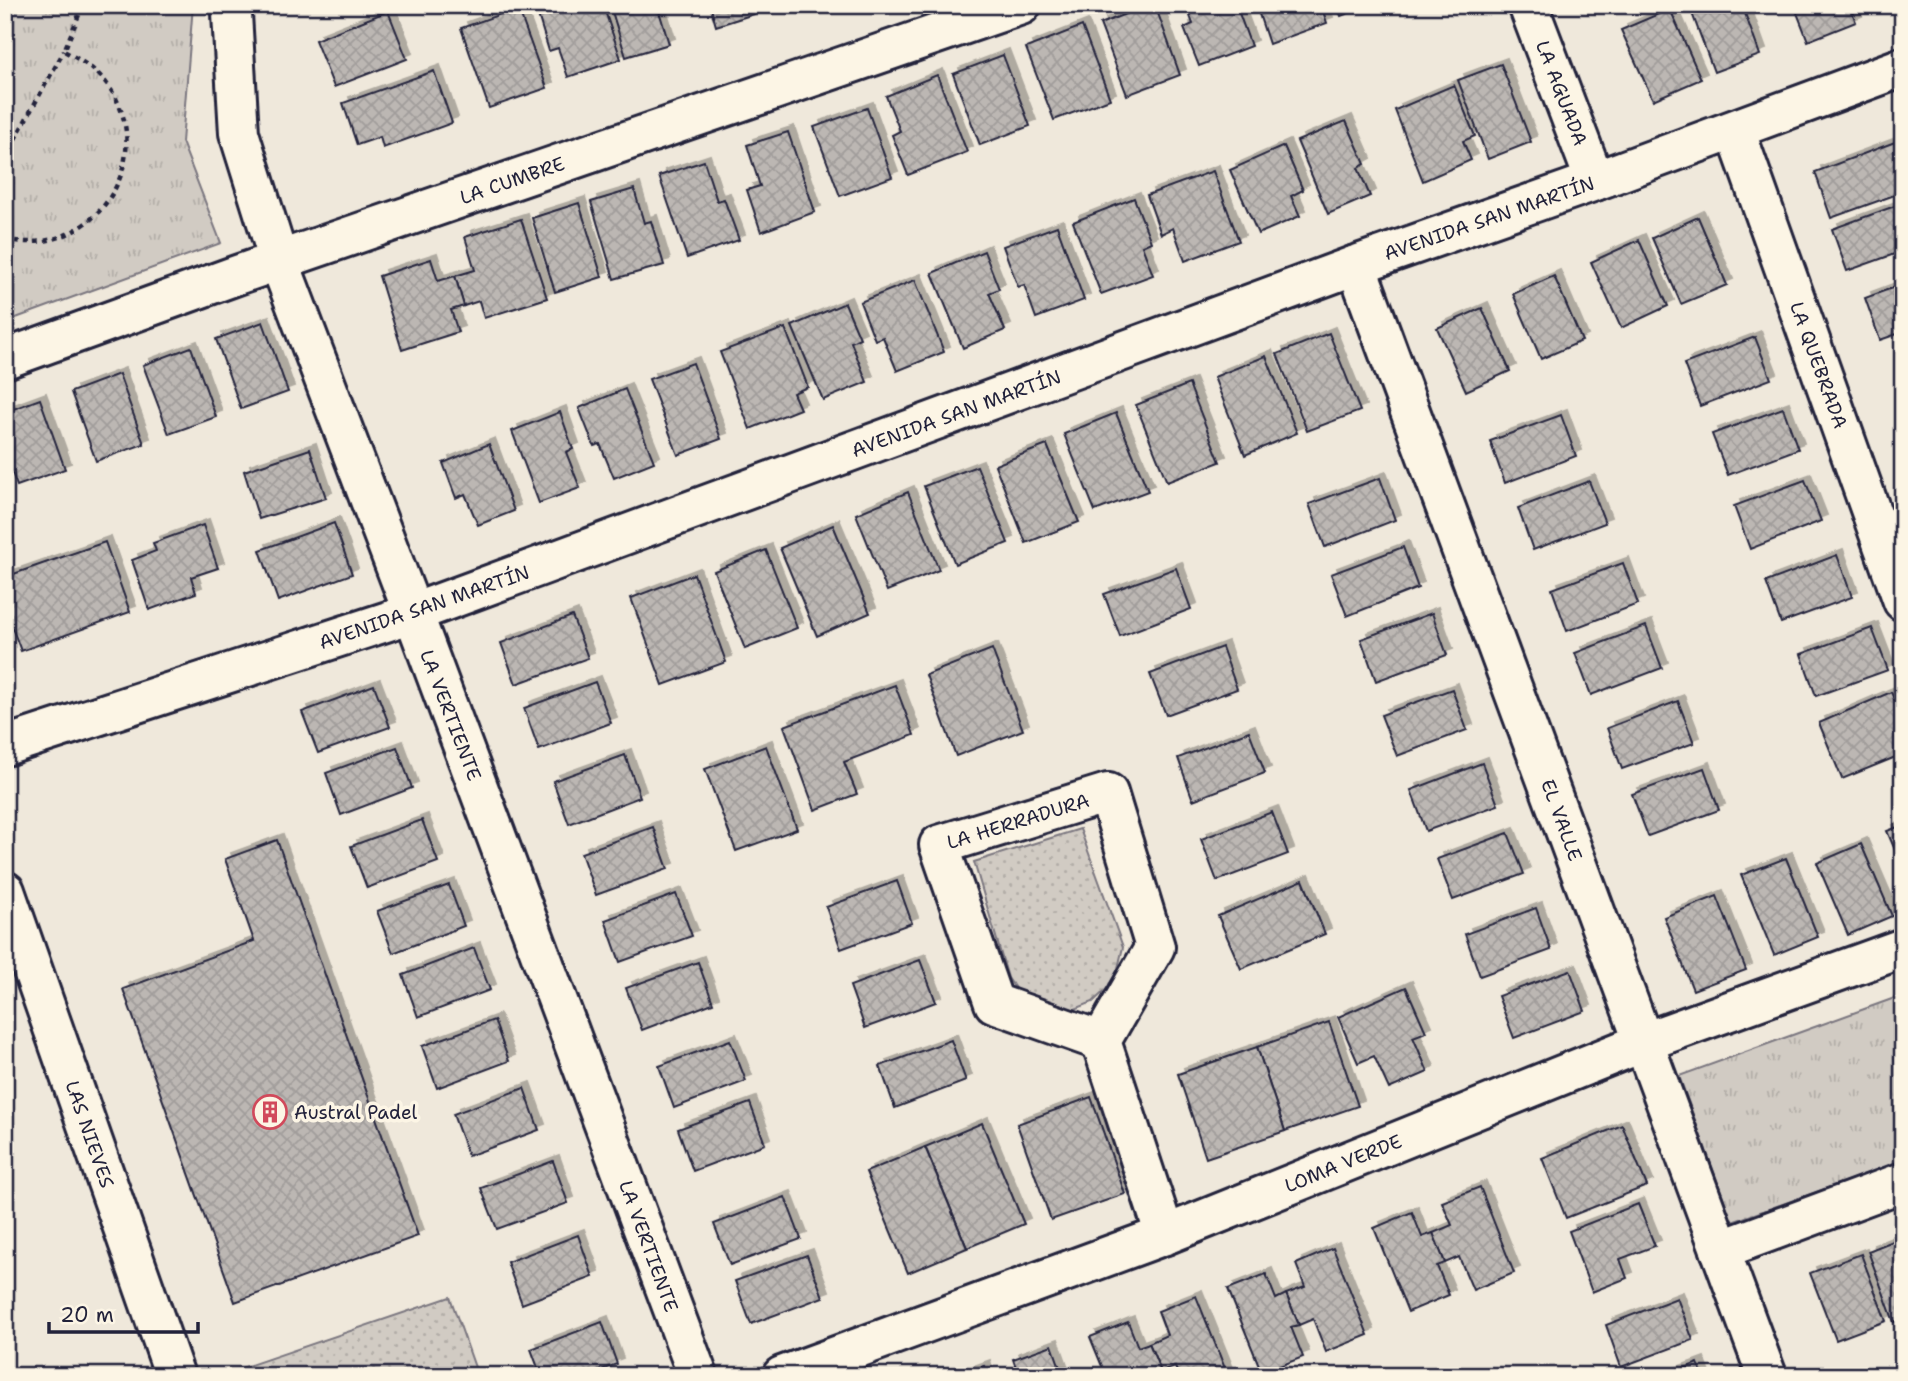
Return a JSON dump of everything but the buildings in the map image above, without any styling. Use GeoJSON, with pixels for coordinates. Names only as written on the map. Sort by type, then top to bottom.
{"type":"FeatureCollection","features":[{"type":"Feature","properties":{"kind":"street","name":"LA VERTIENTE"},"geometry":{"type":"LineString","coordinates":[[233,5],[239,133],[279,261],[698,1376]]}},
{"type":"Feature","properties":{"kind":"street","name":"LA CUMBRE"},"geometry":{"type":"LineString","coordinates":[[5,359],[279,261],[1021,5]]}},
{"type":"Feature","properties":{"kind":"street","name":"LA AGUADA"},"geometry":{"type":"LineString","coordinates":[[1528,5],[1595,181]]}},
{"type":"Feature","properties":{"kind":"street","name":"AVENIDA SAN MARTÍN"},"geometry":{"type":"LineString","coordinates":[[5,746],[413,613],[1356,265],[1595,181],[1903,67]]}},
{"type":"Feature","properties":{"kind":"street","name":"LA QUEBRADA"},"geometry":{"type":"LineString","coordinates":[[1735,130],[1903,601]]}},
{"type":"Feature","properties":{"kind":"street","name":"EL VALLE"},"geometry":{"type":"LineString","coordinates":[[1356,265],[1767,1376]]}},
{"type":"Feature","properties":{"kind":"street","name":"LA HERRADURA"},"geometry":{"type":"LineString","coordinates":[[1108,793],[1154,947],[1101,1041],[994,1003],[939,845],[1108,793]]}},
{"type":"Feature","properties":{"kind":"street","name":"LAS NIEVES"},"geometry":{"type":"LineString","coordinates":[[5,891],[171,1373]]}},
{"type":"Feature","properties":{"kind":"street","name":"LOMA VERDE"},"geometry":{"type":"LineString","coordinates":[[782,1376],[1165,1236],[1644,1042],[1903,948]]}},
{"type":"Feature","properties":{"kind":"street"},"geometry":{"type":"LineString","coordinates":[[1101,1041],[1165,1236]]}},
{"type":"Feature","properties":{"kind":"street"},"geometry":{"type":"LineString","coordinates":[[1720,1250],[1903,1182]]}},
{"type":"Feature","properties":{"kind":"path"},"geometry":{"type":"LineString","coordinates":[[5,158],[64,51],[83,5]]}},
{"type":"Feature","properties":{"kind":"path"},"geometry":{"type":"LineString","coordinates":[[5,239],[43,242],[67,234],[90,221],[108,202],[120,179],[127,154],[126,128],[119,104],[106,82],[87,64],[64,51]]}},
{"type":"Feature","properties":{"kind":"green space"},"geometry":{"type":"Polygon","coordinates":[[[5,5],[193,5],[182,142],[221,243],[5,322],[5,5]]]}},
{"type":"Feature","properties":{"kind":"green space"},"geometry":{"type":"Polygon","coordinates":[[[1080,829],[1123,947],[1115,981],[1093,1002],[1070,1011],[1023,1000],[1008,978],[974,862],[1080,829]]]}},
{"type":"Feature","properties":{"kind":"green space"},"geometry":{"type":"Polygon","coordinates":[[[1903,995],[1903,1161],[1732,1222],[1679,1076],[1903,995]]]}},
{"type":"Feature","properties":{"kind":"green space"},"geometry":{"type":"Polygon","coordinates":[[[450,1297],[478,1376],[231,1376],[230,1372],[450,1297]]]}},
{"type":"Feature","properties":{"kind":"place","name":"Austral Padel"},"geometry":{"type":"Point","coordinates":[270,1112]}}]}
